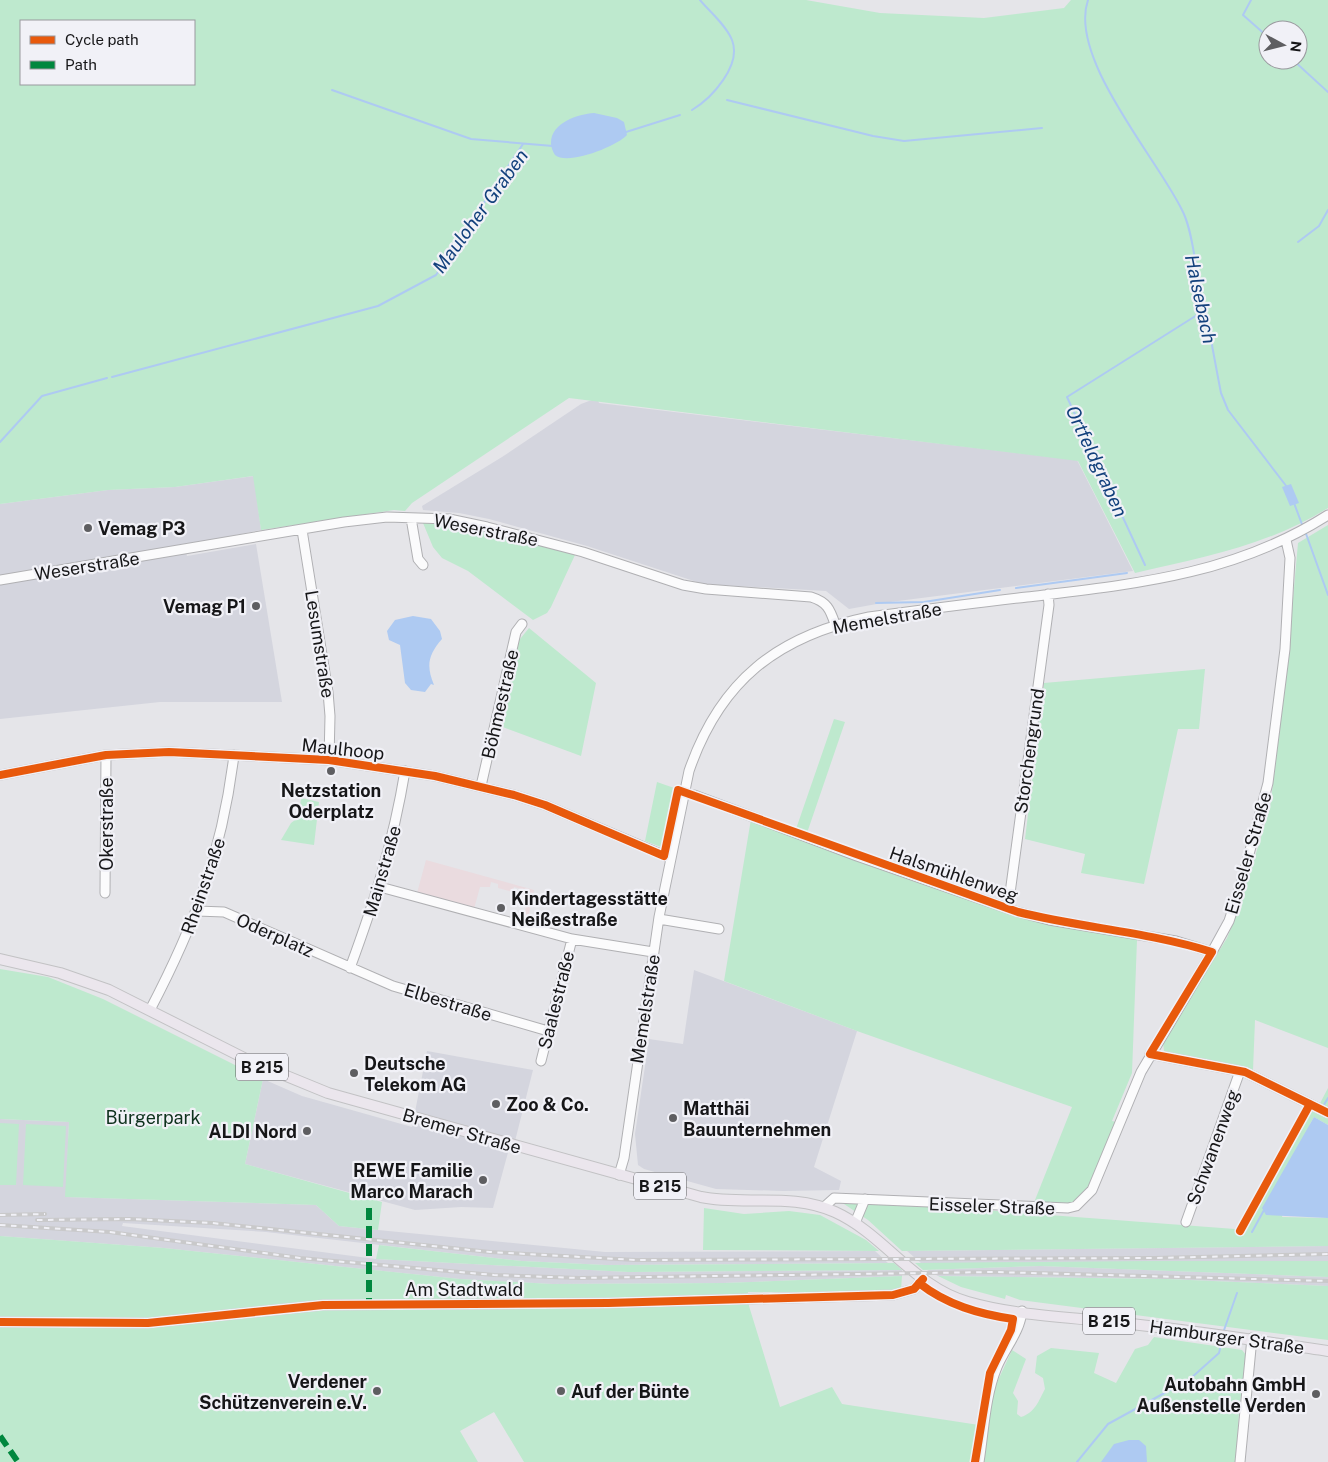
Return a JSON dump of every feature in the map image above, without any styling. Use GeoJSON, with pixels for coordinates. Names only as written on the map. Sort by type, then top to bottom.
{"type":"FeatureCollection","features":[{"type":"Feature","properties":{"kind":"main road","name":"Bremer Straße"},"geometry":{"type":"LineString","coordinates":[[0,959],[76,977],[150,1010],[250,1061],[328,1093],[715,1200],[794,1201],[824,1207],[855,1223],[923,1279]]}},
{"type":"Feature","properties":{"kind":"main road","name":"Hamburger Straße"},"geometry":{"type":"LineString","coordinates":[[923,1279],[947,1294],[968,1302],[1022,1311],[1252,1338],[1328,1351]]}},
{"type":"Feature","properties":{"kind":"street"},"geometry":{"type":"LineString","coordinates":[[1286,540],[1328,515]]}},
{"type":"Feature","properties":{"kind":"street","name":"Weserstraße"},"geometry":{"type":"LineString","coordinates":[[0,580],[387,517],[449,519],[487,526],[583,552],[666,580],[706,590],[812,597],[822,600],[830,608],[835,624]]}},
{"type":"Feature","properties":{"kind":"street"},"geometry":{"type":"LineString","coordinates":[[411,518],[418,559],[423,565]]}},
{"type":"Feature","properties":{"kind":"street","name":"Lesumstraße"},"geometry":{"type":"LineString","coordinates":[[302,530],[329,700],[329,760]]}},
{"type":"Feature","properties":{"kind":"street","name":"Memelstraße"},"geometry":{"type":"LineString","coordinates":[[619,1175],[624,1158],[653,952],[670,858],[689,771],[697,750],[717,711],[743,680],[765,660],[810,633],[835,624],[869,617],[1048,594],[1189,573],[1233,561],[1286,540]]}},
{"type":"Feature","properties":{"kind":"street","name":"Eisseler Straße"},"geometry":{"type":"LineString","coordinates":[[824,1207],[834,1198],[1020,1208],[1068,1208],[1076,1206],[1092,1190],[1150,1054],[1212,952],[1229,920],[1242,884],[1268,783],[1285,649],[1290,558],[1286,540]]}},
{"type":"Feature","properties":{"kind":"street","name":"Storchengrund"},"geometry":{"type":"LineString","coordinates":[[1008,908],[1050,605],[1048,594]]}},
{"type":"Feature","properties":{"kind":"street","name":"Böhmestraße"},"geometry":{"type":"LineString","coordinates":[[481,786],[516,632],[522,624]]}},
{"type":"Feature","properties":{"kind":"street","name":"Maulhoop"},"geometry":{"type":"LineString","coordinates":[[0,775],[106,755],[169,752],[329,760],[406,771],[481,786],[545,805],[670,858]]}},
{"type":"Feature","properties":{"kind":"street","name":"Okerstraße"},"geometry":{"type":"LineString","coordinates":[[105,893],[106,755]]}},
{"type":"Feature","properties":{"kind":"street","name":"Rheinstraße"},"geometry":{"type":"LineString","coordinates":[[150,1010],[176,961],[197,911],[223,827],[234,755]]}},
{"type":"Feature","properties":{"kind":"street","name":"Mainstraße"},"geometry":{"type":"LineString","coordinates":[[350,968],[380,887],[395,830],[406,771]]}},
{"type":"Feature","properties":{"kind":"street","name":"Halsmühlenweg"},"geometry":{"type":"LineString","coordinates":[[694,795],[1008,908],[1049,920],[1176,941],[1212,952]]}},
{"type":"Feature","properties":{"kind":"street"},"geometry":{"type":"LineString","coordinates":[[380,887],[572,939],[653,952]]}},
{"type":"Feature","properties":{"kind":"street","name":"Oderplatz"},"geometry":{"type":"LineString","coordinates":[[197,911],[224,912],[350,968]]}},
{"type":"Feature","properties":{"kind":"street"},"geometry":{"type":"LineString","coordinates":[[659,919],[719,929]]}},
{"type":"Feature","properties":{"kind":"street","name":"Saalestraße"},"geometry":{"type":"LineString","coordinates":[[541,1061],[572,939]]}},
{"type":"Feature","properties":{"kind":"street","name":"Elbestraße"},"geometry":{"type":"LineString","coordinates":[[350,968],[402,988],[548,1031]]}},
{"type":"Feature","properties":{"kind":"street"},"geometry":{"type":"LineString","coordinates":[[1150,1054],[1240,1071],[1327,1112]]}},
{"type":"Feature","properties":{"kind":"street","name":"Schwanenweg"},"geometry":{"type":"LineString","coordinates":[[1186,1222],[1240,1071]]}},
{"type":"Feature","properties":{"kind":"street"},"geometry":{"type":"LineString","coordinates":[[855,1223],[865,1199]]}},
{"type":"Feature","properties":{"kind":"street","name":"Am Stadtwald"},"geometry":{"type":"LineString","coordinates":[[0,1322],[148,1323],[332,1305],[608,1303],[893,1295],[905,1294],[914,1290],[923,1279]]}},
{"type":"Feature","properties":{"kind":"street"},"geometry":{"type":"LineString","coordinates":[[979,1462],[992,1380],[1006,1348],[1020,1325],[1022,1311]]}},
{"type":"Feature","properties":{"kind":"street"},"geometry":{"type":"LineString","coordinates":[[1240,1462],[1252,1338]]}},
{"type":"Feature","properties":{"kind":"shaded area"},"geometry":{"type":"Polygon","coordinates":[[[597,398],[599,403],[1077,460],[1133,571],[882,603],[849,609],[826,591],[703,584],[587,546],[489,519],[459,513],[423,510],[422,506],[502,457],[581,404],[597,398]]]}},
{"type":"Feature","properties":{"kind":"shaded area"},"geometry":{"type":"Polygon","coordinates":[[[254,476],[261,530],[184,545],[187,556],[256,544],[282,702],[160,702],[0,719],[0,504],[108,490],[175,487],[254,476]]]}},
{"type":"Feature","properties":{"kind":"shaded area"},"geometry":{"type":"Polygon","coordinates":[[[426,860],[534,890],[527,922],[523,921],[527,901],[524,900],[525,895],[522,894],[523,890],[514,887],[513,892],[498,888],[498,884],[491,882],[490,887],[480,887],[474,909],[417,893],[426,860]]]}},
{"type":"Feature","properties":{"kind":"shaded area"},"geometry":{"type":"Polygon","coordinates":[[[694,970],[857,1031],[814,1167],[841,1181],[839,1190],[716,1189],[644,1169],[638,1165],[635,1134],[649,1039],[683,1044],[694,970]]]}},
{"type":"Feature","properties":{"kind":"shaded area"},"geometry":{"type":"Polygon","coordinates":[[[427,1051],[533,1070],[514,1145],[510,1145],[493,1208],[461,1207],[415,1210],[245,1164],[263,1079],[302,1096],[412,1127],[427,1051]]]}},
{"type":"Feature","properties":{"kind":"shaded area"},"geometry":{"type":"Polygon","coordinates":[[[0,1119],[69,1122],[66,1197],[316,1205],[339,1226],[378,1230],[605,1252],[875,1251],[888,1263],[606,1265],[522,1261],[266,1232],[123,1223],[122,1226],[376,1259],[629,1272],[902,1270],[902,1276],[723,1283],[552,1284],[460,1279],[164,1248],[0,1236],[0,1119]]]}},
{"type":"Feature","properties":{"kind":"shaded area"},"geometry":{"type":"Polygon","coordinates":[[[1328,1246],[1328,1261],[1276,1263],[921,1263],[907,1251],[1328,1246]]]}},
{"type":"Feature","properties":{"kind":"shaded area"},"geometry":{"type":"Polygon","coordinates":[[[1040,1266],[1328,1277],[1328,1286],[1166,1279],[938,1276],[927,1270],[1040,1266]]]}},
{"type":"Feature","properties":{"kind":"green space"},"geometry":{"type":"Polygon","coordinates":[[[0,0],[806,0],[880,13],[984,18],[1064,8],[1071,0],[1328,0],[1328,508],[1282,532],[1234,549],[1135,573],[1078,461],[569,398],[412,503],[405,511],[394,510],[261,530],[253,476],[175,487],[108,490],[0,504],[0,0]]]}},
{"type":"Feature","properties":{"kind":"green space"},"geometry":{"type":"Polygon","coordinates":[[[423,523],[481,529],[575,555],[551,607],[547,613],[533,620],[468,571],[442,558],[433,547],[423,523]]]}},
{"type":"Feature","properties":{"kind":"green space"},"geometry":{"type":"Polygon","coordinates":[[[1328,525],[1328,1048],[1255,1020],[1253,1070],[1164,1051],[1163,1042],[1227,938],[1239,908],[1270,808],[1286,677],[1298,543],[1328,525]]]}},
{"type":"Feature","properties":{"kind":"green space"},"geometry":{"type":"Polygon","coordinates":[[[529,628],[596,683],[581,756],[500,726],[516,644],[529,628]]]}},
{"type":"Feature","properties":{"kind":"green space"},"geometry":{"type":"Polygon","coordinates":[[[1205,669],[1199,729],[1178,729],[1144,884],[1081,873],[1085,854],[1025,839],[1044,683],[1205,669]]]}},
{"type":"Feature","properties":{"kind":"green space"},"geometry":{"type":"Polygon","coordinates":[[[834,719],[845,722],[807,833],[796,829],[834,719]]]}},
{"type":"Feature","properties":{"kind":"green space"},"geometry":{"type":"Polygon","coordinates":[[[657,782],[677,789],[665,845],[661,847],[645,841],[657,782]]]}},
{"type":"Feature","properties":{"kind":"green space"},"geometry":{"type":"Polygon","coordinates":[[[301,798],[319,802],[314,845],[281,840],[291,823],[299,817],[301,798]]]}},
{"type":"Feature","properties":{"kind":"green space"},"geometry":{"type":"Polygon","coordinates":[[[751,819],[1020,917],[1137,940],[1132,1073],[1112,1121],[1116,1122],[1098,1169],[1085,1191],[1077,1199],[1064,1205],[1033,1205],[1072,1107],[857,1031],[724,981],[751,819]]]}},
{"type":"Feature","properties":{"kind":"green space","name":"Bürgerpark"},"geometry":{"type":"Polygon","coordinates":[[[0,969],[48,977],[103,999],[263,1079],[245,1164],[382,1202],[378,1230],[339,1226],[316,1205],[65,1197],[69,1122],[0,1119],[0,969]]]}},
{"type":"Feature","properties":{"kind":"green space"},"geometry":{"type":"Polygon","coordinates":[[[1328,1088],[1328,1125],[1314,1117],[1310,1124],[1282,1217],[1328,1218],[1328,1246],[902,1251],[868,1220],[841,1202],[945,1207],[1235,1229],[1304,1105],[1317,1109],[1328,1088]]]}},
{"type":"Feature","properties":{"kind":"green space"},"geometry":{"type":"Polygon","coordinates":[[[0,1123],[19,1124],[16,1185],[0,1185],[0,1123]]]}},
{"type":"Feature","properties":{"kind":"green space"},"geometry":{"type":"Polygon","coordinates":[[[26,1124],[66,1126],[63,1187],[23,1185],[26,1124]]]}},
{"type":"Feature","properties":{"kind":"green space"},"geometry":{"type":"Polygon","coordinates":[[[704,1208],[744,1214],[789,1211],[820,1215],[866,1240],[879,1251],[703,1250],[704,1208]]]}},
{"type":"Feature","properties":{"kind":"green space"},"geometry":{"type":"Polygon","coordinates":[[[0,1236],[164,1248],[460,1279],[552,1284],[723,1283],[902,1276],[901,1290],[876,1293],[748,1292],[749,1306],[780,1407],[832,1387],[842,1404],[979,1425],[973,1462],[524,1462],[494,1412],[460,1431],[478,1462],[0,1462],[0,1236]]]}},
{"type":"Feature","properties":{"kind":"green space"},"geometry":{"type":"Polygon","coordinates":[[[379,1245],[522,1261],[606,1265],[894,1263],[902,1270],[629,1272],[376,1259],[379,1245]]]}},
{"type":"Feature","properties":{"kind":"green space"},"geometry":{"type":"Polygon","coordinates":[[[1328,1261],[1328,1277],[1040,1266],[923,1270],[915,1263],[1328,1261]]]}},
{"type":"Feature","properties":{"kind":"green space"},"geometry":{"type":"Polygon","coordinates":[[[938,1276],[1166,1279],[1328,1286],[1328,1340],[1020,1300],[1006,1295],[1005,1299],[961,1287],[938,1276]]]}},
{"type":"Feature","properties":{"kind":"green space"},"geometry":{"type":"Polygon","coordinates":[[[1154,1337],[1242,1350],[1246,1355],[1239,1411],[1236,1462],[982,1462],[994,1389],[1012,1350],[1026,1359],[1013,1393],[1018,1401],[1017,1414],[1021,1417],[1033,1409],[1045,1389],[1043,1378],[1035,1373],[1037,1356],[1051,1348],[1099,1353],[1094,1373],[1116,1383],[1135,1349],[1148,1345],[1154,1337]]]}},
{"type":"Feature","properties":{"kind":"water"},"geometry":{"type":"Polygon","coordinates":[[[594,113],[617,118],[624,122],[627,135],[613,144],[592,153],[570,158],[561,158],[555,155],[551,144],[555,130],[566,121],[580,115],[594,113]]]}},
{"type":"Feature","properties":{"kind":"water"},"geometry":{"type":"Polygon","coordinates":[[[1291,484],[1299,503],[1290,506],[1282,487],[1291,484]]]}},
{"type":"Feature","properties":{"kind":"water"},"geometry":{"type":"Polygon","coordinates":[[[413,616],[431,619],[440,631],[442,639],[431,656],[429,666],[434,685],[431,684],[425,692],[411,690],[405,683],[400,645],[389,640],[387,631],[395,620],[413,616]]]}},
{"type":"Feature","properties":{"kind":"water"},"geometry":{"type":"Polygon","coordinates":[[[1314,1117],[1328,1125],[1328,1218],[1266,1215],[1262,1208],[1314,1117]]]}},
{"type":"Feature","properties":{"kind":"water"},"geometry":{"type":"Polygon","coordinates":[[[1129,1440],[1139,1440],[1146,1446],[1147,1462],[1101,1462],[1114,1444],[1129,1440]]]}},
{"type":"Feature","properties":{"kind":"waterway","name":"Mauloher Graben"},"geometry":{"type":"LineString","coordinates":[[692,110],[708,98],[723,80],[733,60],[734,50],[732,40],[726,29],[700,0]]}},
{"type":"Feature","properties":{"kind":"waterway","name":"Halsebach"},"geometry":{"type":"LineString","coordinates":[[1088,0],[1085,24],[1091,50],[1102,78],[1118,107],[1170,188],[1188,224],[1221,393],[1228,410],[1287,487]]}},
{"type":"Feature","properties":{"kind":"waterway"},"geometry":{"type":"LineString","coordinates":[[1251,0],[1243,15],[1258,28]]}},
{"type":"Feature","properties":{"kind":"waterway"},"geometry":{"type":"LineString","coordinates":[[1304,70],[1328,92]]}},
{"type":"Feature","properties":{"kind":"waterway"},"geometry":{"type":"LineString","coordinates":[[332,90],[471,139],[553,146]]}},
{"type":"Feature","properties":{"kind":"waterway"},"geometry":{"type":"LineString","coordinates":[[727,100],[873,136],[904,141],[1042,128]]}},
{"type":"Feature","properties":{"kind":"waterway","name":"Mauloher Graben"},"geometry":{"type":"LineString","coordinates":[[626,132],[680,115]]}},
{"type":"Feature","properties":{"kind":"waterway","name":"Mauloher Graben"},"geometry":{"type":"LineString","coordinates":[[112,377],[378,306],[436,275],[523,144]]}},
{"type":"Feature","properties":{"kind":"waterway"},"geometry":{"type":"LineString","coordinates":[[1298,242],[1319,226],[1328,210]]}},
{"type":"Feature","properties":{"kind":"waterway","name":"Ortfeldgraben"},"geometry":{"type":"LineString","coordinates":[[1145,565],[1067,397],[1205,310]]}},
{"type":"Feature","properties":{"kind":"waterway","name":"Mauloher Graben"},"geometry":{"type":"LineString","coordinates":[[0,442],[42,396],[107,378]]}},
{"type":"Feature","properties":{"kind":"waterway","name":"Halsebach"},"geometry":{"type":"LineString","coordinates":[[1294,503],[1303,527]]}},
{"type":"Feature","properties":{"kind":"waterway","name":"Halsebach"},"geometry":{"type":"LineString","coordinates":[[1305,531],[1328,595]]}},
{"type":"Feature","properties":{"kind":"waterway","name":"Ortfeldgraben"},"geometry":{"type":"LineString","coordinates":[[1016,588],[1127,573]]}},
{"type":"Feature","properties":{"kind":"waterway","name":"Ortfeldgraben"},"geometry":{"type":"LineString","coordinates":[[876,603],[924,602],[1000,590]]}},
{"type":"Feature","properties":{"kind":"waterway","name":"Halsebach"},"geometry":{"type":"LineString","coordinates":[[1322,1108],[1328,1098]]}},
{"type":"Feature","properties":{"kind":"waterway","name":"Halsebach"},"geometry":{"type":"LineString","coordinates":[[1252,1232],[1264,1210]]}},
{"type":"Feature","properties":{"kind":"waterway","name":"Halsebach"},"geometry":{"type":"LineString","coordinates":[[1223,1333],[1237,1293]]}},
{"type":"Feature","properties":{"kind":"waterway","name":"Halsebach"},"geometry":{"type":"LineString","coordinates":[[1077,1462],[1108,1424],[1190,1379],[1219,1353],[1222,1340]]}},
{"type":"Feature","properties":{"kind":"railway"},"geometry":{"type":"LineString","coordinates":[[0,1215],[45,1214]]}},
{"type":"Feature","properties":{"kind":"railway"},"geometry":{"type":"LineString","coordinates":[[37,1220],[130,1219],[212,1223],[490,1252],[636,1260],[1155,1258],[1328,1254]]}},
{"type":"Feature","properties":{"kind":"railway"},"geometry":{"type":"LineString","coordinates":[[0,1225],[110,1232],[300,1258],[494,1275],[579,1278],[994,1272],[1328,1281]]}},
{"type":"Feature","properties":{"kind":"marked path"},"geometry":{"type":"LineString","coordinates":[[369,1208],[369,1304]]}},
{"type":"Feature","properties":{"kind":"marked path"},"geometry":{"type":"LineString","coordinates":[[0,1436],[18,1462]]}},
{"type":"Feature","properties":{"kind":"cycle path"},"geometry":{"type":"LineString","coordinates":[[0,775],[106,755],[169,752],[329,760],[435,776],[514,795],[545,805],[664,856],[678,790],[1018,912],[1140,935],[1212,952],[1150,1054],[1245,1072],[1328,1113]]}},
{"type":"Feature","properties":{"kind":"cycle path"},"geometry":{"type":"LineString","coordinates":[[1240,1231],[1310,1104]]}},
{"type":"Feature","properties":{"kind":"cycle path"},"geometry":{"type":"LineString","coordinates":[[0,1322],[148,1323],[323,1305],[608,1303],[893,1295],[914,1289],[923,1279]]}},
{"type":"Feature","properties":{"kind":"cycle path"},"geometry":{"type":"LineString","coordinates":[[919,1283],[952,1303],[988,1314],[1013,1319],[1011,1330],[990,1373],[975,1462]]}},
{"type":"Feature","properties":{"kind":"place","name":"Vemag P3"},"geometry":{"type":"Point","coordinates":[88,528]}},
{"type":"Feature","properties":{"kind":"place","name":"Vemag P1"},"geometry":{"type":"Point","coordinates":[256,606]}},
{"type":"Feature","properties":{"kind":"place","name":"Netzstation Oderplatz"},"geometry":{"type":"Point","coordinates":[331,771]}},
{"type":"Feature","properties":{"kind":"place","name":"Kindertagesstätte Neißestraße"},"geometry":{"type":"Point","coordinates":[501,908]}},
{"type":"Feature","properties":{"kind":"place","name":"Deutsche Telekom AG"},"geometry":{"type":"Point","coordinates":[354,1073]}},
{"type":"Feature","properties":{"kind":"place","name":"Zoo & Co."},"geometry":{"type":"Point","coordinates":[496,1104]}},
{"type":"Feature","properties":{"kind":"place","name":"Matthäi Bauunternehmen"},"geometry":{"type":"Point","coordinates":[673,1118]}},
{"type":"Feature","properties":{"kind":"place","name":"ALDI Nord"},"geometry":{"type":"Point","coordinates":[307,1131]}},
{"type":"Feature","properties":{"kind":"place","name":"REWE Familie Marco Marach"},"geometry":{"type":"Point","coordinates":[483,1180]}},
{"type":"Feature","properties":{"kind":"place","name":"Verdener Schützenverein e.V."},"geometry":{"type":"Point","coordinates":[377,1391]}},
{"type":"Feature","properties":{"kind":"place","name":"Auf der Bünte"},"geometry":{"type":"Point","coordinates":[561,1391]}},
{"type":"Feature","properties":{"kind":"place","name":"Autobahn GmbH Außenstelle Verden"},"geometry":{"type":"Point","coordinates":[1316,1394]}}]}
